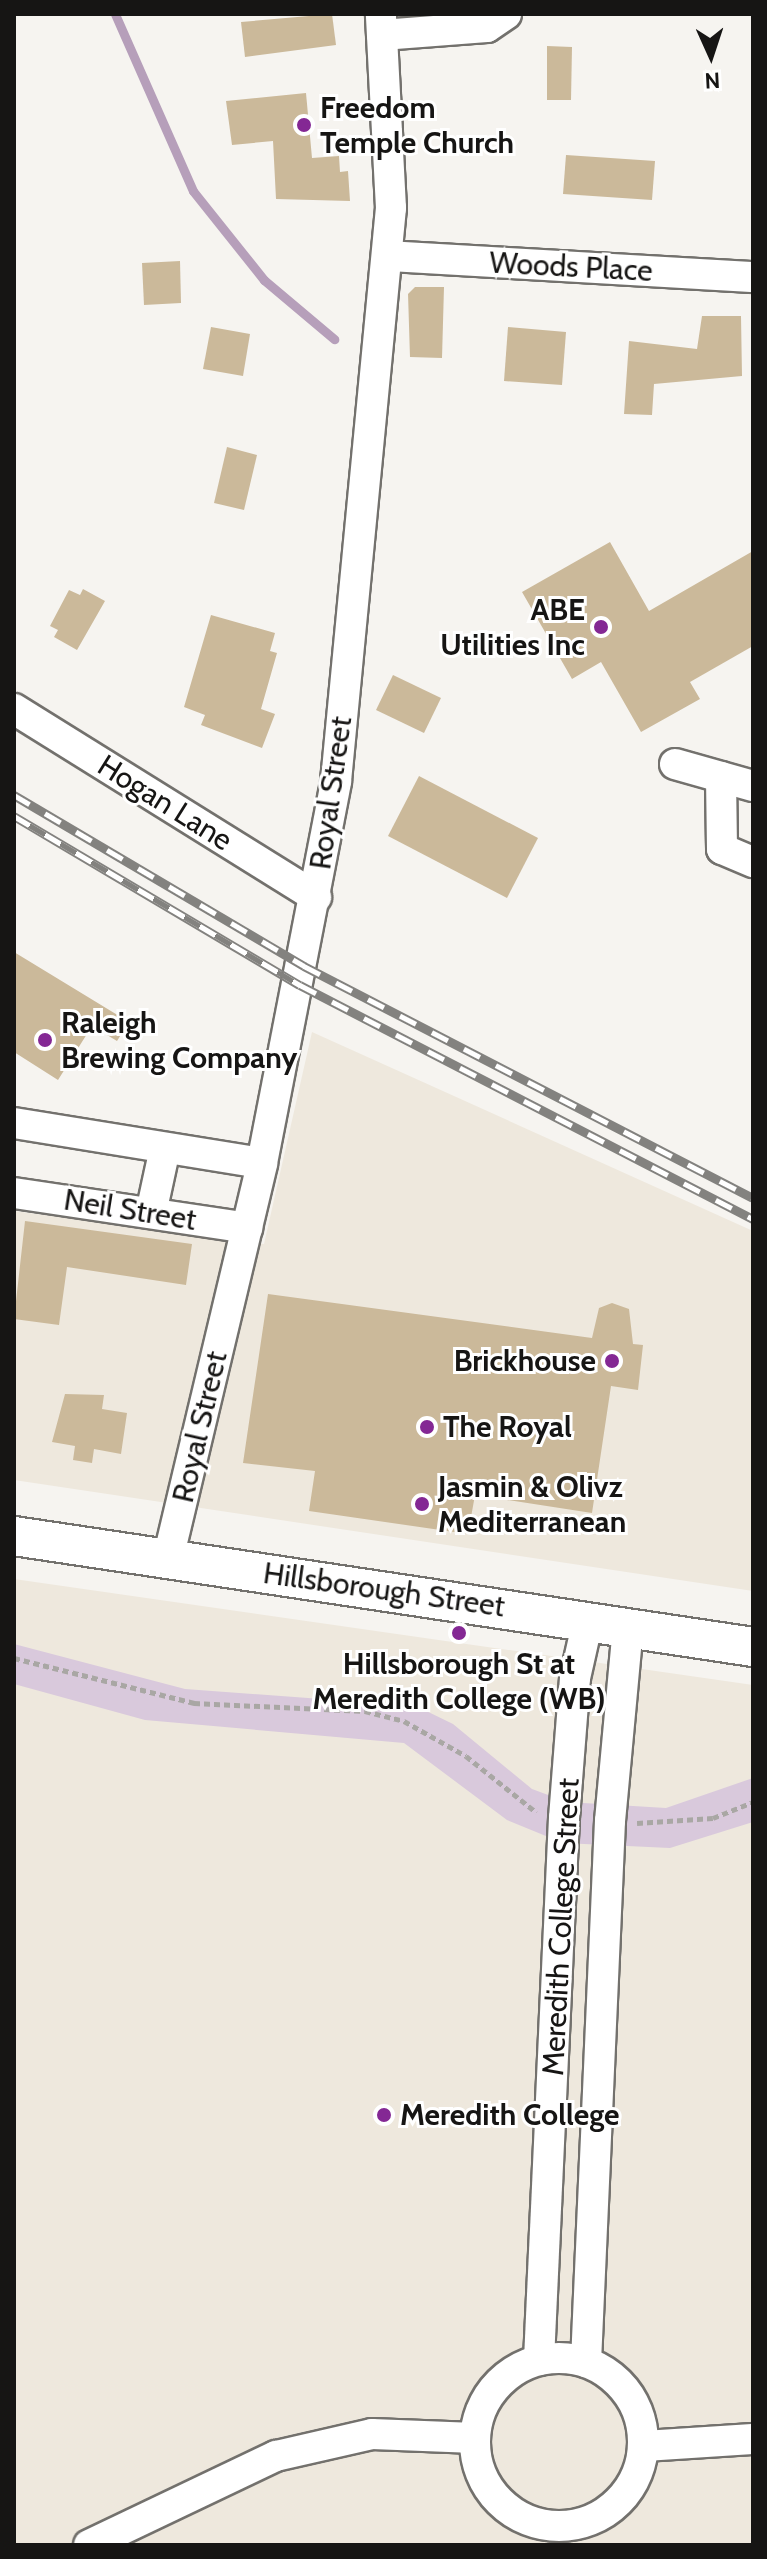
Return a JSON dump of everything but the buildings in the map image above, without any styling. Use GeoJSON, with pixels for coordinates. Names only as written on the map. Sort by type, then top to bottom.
{"type":"FeatureCollection","features":[{"type":"Feature","properties":{"kind":"main road","name":"Hillsborough Street"},"geometry":{"type":"LineString","coordinates":[[14,1536],[753,1647]]}},
{"type":"Feature","properties":{"kind":"street"},"geometry":{"type":"LineString","coordinates":[[382,24],[487,27],[506,14]]}},
{"type":"Feature","properties":{"kind":"street","name":"Royal Street"},"geometry":{"type":"LineString","coordinates":[[168,1559],[262,1163],[316,897],[336,781],[388,256],[392,159],[382,24]]}},
{"type":"Feature","properties":{"kind":"street","name":"Woods Place"},"geometry":{"type":"LineString","coordinates":[[388,256],[753,277]]}},
{"type":"Feature","properties":{"kind":"street","name":"Hogan Lane"},"geometry":{"type":"LineString","coordinates":[[14,709],[316,897]]}},
{"type":"Feature","properties":{"kind":"street"},"geometry":{"type":"LineString","coordinates":[[675,764],[753,786]]}},
{"type":"Feature","properties":{"kind":"street"},"geometry":{"type":"LineString","coordinates":[[721,777],[722,849],[753,862]]}},
{"type":"Feature","properties":{"kind":"street"},"geometry":{"type":"LineString","coordinates":[[14,1123],[262,1163]]}},
{"type":"Feature","properties":{"kind":"street"},"geometry":{"type":"LineString","coordinates":[[151,1213],[165,1148]]}},
{"type":"Feature","properties":{"kind":"street","name":"Neil Street"},"geometry":{"type":"LineString","coordinates":[[14,1193],[247,1228]]}},
{"type":"Feature","properties":{"kind":"street","name":"Meredith College Street"},"geometry":{"type":"LineString","coordinates":[[539,2360],[564,1818],[575,1678],[588,1620]]}},
{"type":"Feature","properties":{"kind":"street","name":"Meredith College Street"},"geometry":{"type":"LineString","coordinates":[[586,2362],[614,1748],[628,1626]]}},
{"type":"Feature","properties":{"kind":"street"},"geometry":{"type":"LineString","coordinates":[[547,2236],[593,2238]]}},
{"type":"Feature","properties":{"kind":"street"},"geometry":{"type":"LineString","coordinates":[[539,2360],[586,2362],[629,2394],[644,2446],[624,2497],[576,2535],[536,2534],[490,2491],[475,2438],[494,2388],[539,2360]]}},
{"type":"Feature","properties":{"kind":"street"},"geometry":{"type":"LineString","coordinates":[[89,2545],[276,2456],[372,2434],[475,2438]]}},
{"type":"Feature","properties":{"kind":"street"},"geometry":{"type":"LineString","coordinates":[[644,2446],[753,2439]]}},
{"type":"Feature","properties":{"kind":"path"},"geometry":{"type":"LineString","coordinates":[[14,1658],[194,1703],[365,1711],[404,1721],[466,1756],[516,1803],[546,1814]]}},
{"type":"Feature","properties":{"kind":"path"},"geometry":{"type":"LineString","coordinates":[[637,1823],[713,1818],[753,1802]]}},
{"type":"Feature","properties":{"kind":"shaded area"},"geometry":{"type":"Polygon","coordinates":[[[312,1032],[753,1231],[753,1591],[14,1480],[14,1211],[264,1244],[312,1032]]]}},
{"type":"Feature","properties":{"kind":"shaded area","name":"Meredith College"},"geometry":{"type":"Polygon","coordinates":[[[14,1579],[753,1685],[753,2545],[14,2545],[14,1579]]]}},
{"type":"Feature","properties":{"kind":"shaded area"},"geometry":{"type":"Polygon","coordinates":[[[14,1644],[185,1689],[416,1706],[453,1724],[532,1789],[567,1802],[666,1808],[753,1778],[753,1822],[670,1848],[563,1843],[507,1820],[404,1743],[145,1720],[14,1684],[14,1644]]]}},
{"type":"Feature","properties":{"kind":"waterway"},"geometry":{"type":"LineString","coordinates":[[115,14],[193,191],[264,280],[334,339]]}},
{"type":"Feature","properties":{"kind":"railway"},"geometry":{"type":"LineString","coordinates":[[14,795],[304,966],[753,1198]]}},
{"type":"Feature","properties":{"kind":"railway"},"geometry":{"type":"LineString","coordinates":[[14,816],[300,985],[753,1219]]}},
{"type":"Feature","properties":{"kind":"place","name":"Freedom Temple Church"},"geometry":{"type":"Point","coordinates":[304,125]}},
{"type":"Feature","properties":{"kind":"place","name":"ABE Utilities Inc"},"geometry":{"type":"Point","coordinates":[601,627]}},
{"type":"Feature","properties":{"kind":"place","name":"Raleigh Brewing Company"},"geometry":{"type":"Point","coordinates":[45,1040]}},
{"type":"Feature","properties":{"kind":"place","name":"Brickhouse"},"geometry":{"type":"Point","coordinates":[612,1361]}},
{"type":"Feature","properties":{"kind":"place","name":"The Royal"},"geometry":{"type":"Point","coordinates":[427,1427]}},
{"type":"Feature","properties":{"kind":"place","name":"Jasmin & Olivz Mediterranean"},"geometry":{"type":"Point","coordinates":[422,1504]}},
{"type":"Feature","properties":{"kind":"place","name":"Hillsborough St at Meredith College (WB)"},"geometry":{"type":"Point","coordinates":[459,1633]}},
{"type":"Feature","properties":{"kind":"place","name":"Meredith College"},"geometry":{"type":"Point","coordinates":[384,2115]}}]}
